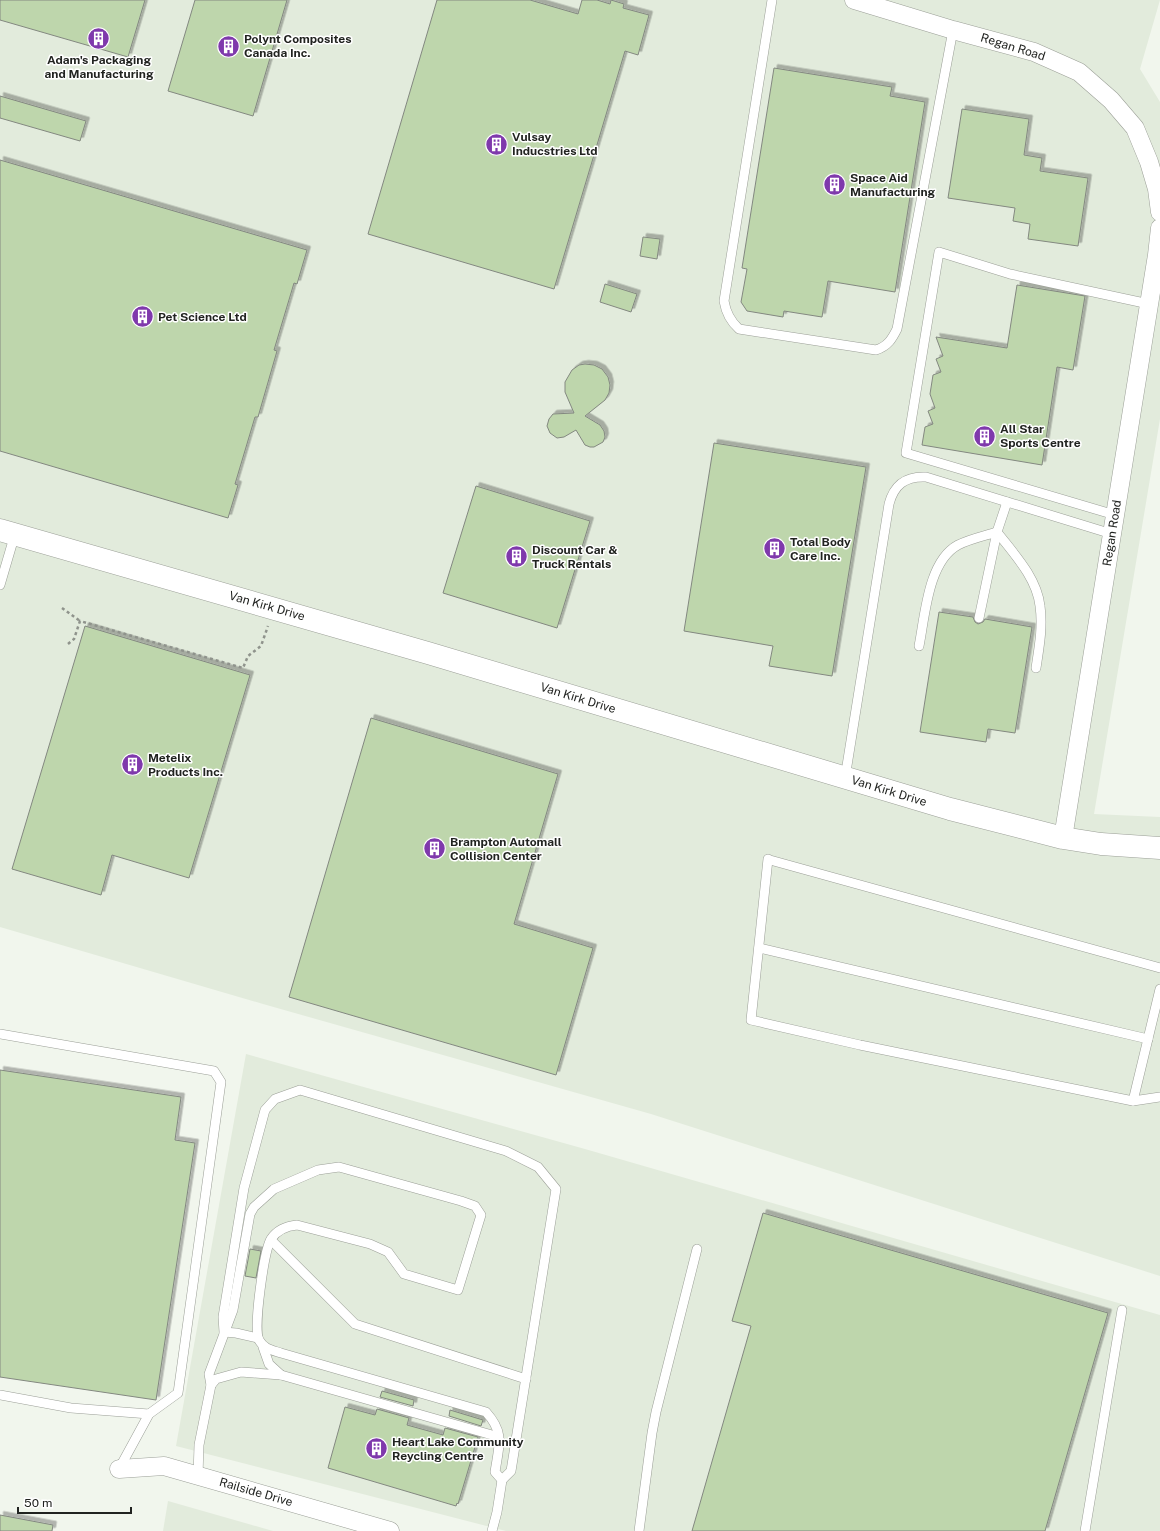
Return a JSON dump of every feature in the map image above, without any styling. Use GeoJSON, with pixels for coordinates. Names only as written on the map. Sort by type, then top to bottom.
{"type":"FeatureCollection","features":[{"type":"Feature","properties":{"kind":"street","name":"Regan Road"},"geometry":{"type":"LineString","coordinates":[[854,0],[953,30],[1034,52],[1079,72],[1111,100],[1135,128],[1150,162],[1157,189],[1160,212]]}},
{"type":"Feature","properties":{"kind":"street","name":"Regan Road"},"geometry":{"type":"LineString","coordinates":[[1063,838],[1157,255],[1160,228]]}},
{"type":"Feature","properties":{"kind":"street","name":"Van Kirk Drive"},"geometry":{"type":"LineString","coordinates":[[8,532],[428,653],[950,809],[1063,838],[1100,844],[1160,848]]}},
{"type":"Feature","properties":{"kind":"street","name":"Railside Drive"},"geometry":{"type":"LineString","coordinates":[[119,1469],[164,1466],[390,1531]]}},
{"type":"Feature","properties":{"kind":"lane"},"geometry":{"type":"LineString","coordinates":[[772,0],[724,301],[726,311],[731,322],[740,329],[876,350],[884,347],[892,339],[897,329],[953,30]]}},
{"type":"Feature","properties":{"kind":"lane"},"geometry":{"type":"LineString","coordinates":[[1115,515],[906,453],[939,252],[1010,274],[1149,304]]}},
{"type":"Feature","properties":{"kind":"lane"},"geometry":{"type":"LineString","coordinates":[[845,778],[889,504],[892,494],[897,486],[917,476],[926,477],[1112,534]]}},
{"type":"Feature","properties":{"kind":"lane"},"geometry":{"type":"LineString","coordinates":[[979,618],[997,532],[1007,502]]}},
{"type":"Feature","properties":{"kind":"lane"},"geometry":{"type":"LineString","coordinates":[[0,585],[8,532]]}},
{"type":"Feature","properties":{"kind":"lane"},"geometry":{"type":"LineString","coordinates":[[919,646],[928,597],[933,580],[943,558],[958,545],[969,540],[997,532]]}},
{"type":"Feature","properties":{"kind":"lane"},"geometry":{"type":"LineString","coordinates":[[997,532],[1027,572],[1035,586],[1041,617],[1036,668]]}},
{"type":"Feature","properties":{"kind":"lane"},"geometry":{"type":"LineString","coordinates":[[1160,968],[768,859],[751,1020],[860,1045],[1133,1101],[1160,1096]]}},
{"type":"Feature","properties":{"kind":"lane"},"geometry":{"type":"LineString","coordinates":[[759,948],[1148,1039]]}},
{"type":"Feature","properties":{"kind":"lane"},"geometry":{"type":"LineString","coordinates":[[1133,1101],[1160,989]]}},
{"type":"Feature","properties":{"kind":"lane"},"geometry":{"type":"LineString","coordinates":[[0,1034],[214,1071],[221,1082],[178,1393],[149,1414],[119,1469]]}},
{"type":"Feature","properties":{"kind":"lane"},"geometry":{"type":"LineString","coordinates":[[224,1332],[223,1317],[244,1188],[265,1110],[275,1099],[300,1090],[506,1151],[538,1167],[556,1189],[511,1471],[502,1480],[497,1512],[492,1531]]}},
{"type":"Feature","properties":{"kind":"lane"},"geometry":{"type":"LineString","coordinates":[[198,1476],[198,1445],[211,1385],[209,1374],[233,1310],[250,1214],[254,1207],[274,1189],[318,1170],[339,1167],[475,1206],[481,1215],[458,1290],[404,1274],[388,1252],[370,1244],[297,1225],[281,1229],[271,1240],[266,1252],[257,1312],[258,1338],[269,1364],[280,1375]]}},
{"type":"Feature","properties":{"kind":"lane"},"geometry":{"type":"LineString","coordinates":[[271,1240],[355,1324],[526,1379]]}},
{"type":"Feature","properties":{"kind":"lane"},"geometry":{"type":"LineString","coordinates":[[639,1531],[656,1412],[697,1249]]}},
{"type":"Feature","properties":{"kind":"lane"},"geometry":{"type":"LineString","coordinates":[[1085,1531],[1122,1310]]}},
{"type":"Feature","properties":{"kind":"lane"},"geometry":{"type":"LineString","coordinates":[[224,1332],[258,1338]]}},
{"type":"Feature","properties":{"kind":"lane"},"geometry":{"type":"LineString","coordinates":[[263,1347],[486,1412],[498,1429],[500,1441],[495,1472],[502,1480]]}},
{"type":"Feature","properties":{"kind":"lane"},"geometry":{"type":"LineString","coordinates":[[211,1385],[216,1379],[241,1372],[280,1375],[492,1435],[500,1441]]}},
{"type":"Feature","properties":{"kind":"lane"},"geometry":{"type":"LineString","coordinates":[[0,1395],[71,1408],[149,1414]]}},
{"type":"Feature","properties":{"kind":"path"},"geometry":{"type":"LineString","coordinates":[[62,608],[80,621],[243,668],[248,656],[261,646],[275,609]]}},
{"type":"Feature","properties":{"kind":"path"},"geometry":{"type":"LineString","coordinates":[[68,644],[74,639],[80,621]]}},
{"type":"Feature","properties":{"kind":"shaded area"},"geometry":{"type":"Polygon","coordinates":[[[0,0],[1160,0],[1140,69],[1160,102],[1160,419],[1094,814],[1160,817],[1160,1276],[651,1114],[263,1004],[0,927],[0,0]]]}},
{"type":"Feature","properties":{"kind":"shaded area"},"geometry":{"type":"Polygon","coordinates":[[[246,1054],[585,1149],[1160,1315],[1160,1531],[506,1531],[176,1446],[246,1054]]]}},
{"type":"Feature","properties":{"kind":"shaded area"},"geometry":{"type":"Polygon","coordinates":[[[168,1501],[273,1531],[163,1531],[168,1501]]]}},
{"type":"Feature","properties":{"kind":"building","name":"Adam's Packaging and Manufacturing"},"geometry":{"type":"Polygon","coordinates":[[[0,0],[145,0],[128,57],[0,20],[0,0]]]}},
{"type":"Feature","properties":{"kind":"building","name":"Polynt Composites Canada Inc."},"geometry":{"type":"Polygon","coordinates":[[[195,0],[287,0],[253,116],[168,91],[195,0]]]}},
{"type":"Feature","properties":{"kind":"building","name":"Vulsay Inducstries Ltd"},"geometry":{"type":"Polygon","coordinates":[[[437,0],[530,0],[578,14],[582,0],[597,0],[610,4],[611,0],[624,4],[623,8],[649,15],[638,55],[625,51],[554,289],[368,234],[437,0]]]}},
{"type":"Feature","properties":{"kind":"building","name":"Space Aid Manufacturing"},"geometry":{"type":"Polygon","coordinates":[[[774,68],[892,87],[890,96],[925,102],[895,292],[828,281],[822,317],[784,311],[783,317],[747,311],[741,302],[747,269],[742,268],[774,68]]]}},
{"type":"Feature","properties":{"kind":"building"},"geometry":{"type":"Polygon","coordinates":[[[0,96],[86,121],[80,141],[0,118],[0,96]]]}},
{"type":"Feature","properties":{"kind":"building"},"geometry":{"type":"Polygon","coordinates":[[[962,109],[1029,119],[1024,155],[1042,158],[1040,171],[1088,178],[1078,246],[1028,239],[1030,224],[1013,221],[1015,208],[948,198],[962,109]]]}},
{"type":"Feature","properties":{"kind":"building","name":"Pet Science Ltd"},"geometry":{"type":"Polygon","coordinates":[[[0,160],[307,250],[297,284],[294,283],[274,350],[277,351],[258,417],[255,417],[235,484],[238,485],[228,518],[0,451],[0,160]]]}},
{"type":"Feature","properties":{"kind":"building"},"geometry":{"type":"Polygon","coordinates":[[[643,237],[660,239],[657,259],[640,256],[643,237]]]}},
{"type":"Feature","properties":{"kind":"building"},"geometry":{"type":"Polygon","coordinates":[[[605,284],[637,294],[631,312],[600,302],[605,284]]]}},
{"type":"Feature","properties":{"kind":"building"},"geometry":{"type":"Polygon","coordinates":[[[1017,285],[1085,296],[1073,370],[1057,367],[1042,465],[922,445],[925,427],[933,424],[928,411],[935,408],[930,394],[933,375],[941,372],[936,359],[943,356],[936,337],[1007,348],[1017,285]]]}},
{"type":"Feature","properties":{"kind":"building"},"geometry":{"type":"Polygon","coordinates":[[[579,365],[594,365],[602,369],[608,377],[610,385],[609,393],[605,400],[585,416],[600,425],[604,431],[605,437],[603,442],[594,447],[585,445],[576,430],[564,437],[557,438],[550,433],[547,426],[549,419],[553,414],[574,413],[565,392],[565,382],[572,370],[579,365]]]}},
{"type":"Feature","properties":{"kind":"building","name":"Total Body Care Inc."},"geometry":{"type":"Polygon","coordinates":[[[714,443],[866,467],[832,676],[769,666],[773,646],[684,631],[714,443]]]}},
{"type":"Feature","properties":{"kind":"building","name":"Discount Car & Truck Rentals"},"geometry":{"type":"Polygon","coordinates":[[[476,486],[590,521],[557,628],[443,593],[476,486]]]}},
{"type":"Feature","properties":{"kind":"building"},"geometry":{"type":"Polygon","coordinates":[[[939,612],[973,617],[975,622],[978,624],[983,622],[985,619],[1032,627],[1015,733],[988,729],[986,742],[920,732],[939,612]]]}},
{"type":"Feature","properties":{"kind":"building","name":"Metelix Products Inc."},"geometry":{"type":"Polygon","coordinates":[[[85,626],[250,675],[189,878],[112,855],[101,895],[12,869],[85,626]]]}},
{"type":"Feature","properties":{"kind":"building","name":"Brampton Automall Collision Center"},"geometry":{"type":"Polygon","coordinates":[[[371,718],[558,774],[514,924],[593,948],[556,1075],[289,997],[371,718]]]}},
{"type":"Feature","properties":{"kind":"building"},"geometry":{"type":"Polygon","coordinates":[[[0,1070],[181,1097],[175,1140],[195,1143],[156,1400],[0,1377],[0,1070]]]}},
{"type":"Feature","properties":{"kind":"building"},"geometry":{"type":"Polygon","coordinates":[[[763,1213],[1108,1313],[1045,1531],[692,1531],[751,1326],[732,1321],[763,1213]]]}},
{"type":"Feature","properties":{"kind":"building"},"geometry":{"type":"Polygon","coordinates":[[[250,1249],[261,1251],[256,1278],[245,1276],[250,1249]]]}},
{"type":"Feature","properties":{"kind":"building"},"geometry":{"type":"Polygon","coordinates":[[[382,1391],[414,1400],[413,1406],[380,1397],[382,1391]]]}},
{"type":"Feature","properties":{"kind":"building","name":"Heart Lake Community Reycling Centre"},"geometry":{"type":"Polygon","coordinates":[[[345,1407],[375,1415],[377,1409],[409,1418],[407,1425],[443,1435],[445,1428],[478,1437],[458,1504],[457,1503],[456,1506],[328,1468],[345,1407]]]}},
{"type":"Feature","properties":{"kind":"building"},"geometry":{"type":"Polygon","coordinates":[[[450,1410],[483,1420],[481,1426],[449,1416],[450,1410]]]}},
{"type":"Feature","properties":{"kind":"building"},"geometry":{"type":"Polygon","coordinates":[[[0,1515],[53,1525],[52,1531],[0,1531],[0,1515]]]}},
{"type":"Feature","properties":{"kind":"place","name":"Adam's Packaging and Manufacturing"},"geometry":{"type":"Point","coordinates":[99,39]}},
{"type":"Feature","properties":{"kind":"place","name":"Polynt Composites Canada Inc."},"geometry":{"type":"Point","coordinates":[228,46]}},
{"type":"Feature","properties":{"kind":"place","name":"Vulsay Inducstries Ltd"},"geometry":{"type":"Point","coordinates":[496,144]}},
{"type":"Feature","properties":{"kind":"place","name":"Space Aid Manufacturing"},"geometry":{"type":"Point","coordinates":[834,185]}},
{"type":"Feature","properties":{"kind":"place","name":"Pet Science Ltd"},"geometry":{"type":"Point","coordinates":[142,317]}},
{"type":"Feature","properties":{"kind":"place","name":"All Star Sports Centre"},"geometry":{"type":"Point","coordinates":[985,436]}},
{"type":"Feature","properties":{"kind":"place","name":"Total Body Care Inc."},"geometry":{"type":"Point","coordinates":[775,549]}},
{"type":"Feature","properties":{"kind":"place","name":"Discount Car & Truck Rentals"},"geometry":{"type":"Point","coordinates":[517,557]}},
{"type":"Feature","properties":{"kind":"place","name":"Metelix Products Inc."},"geometry":{"type":"Point","coordinates":[133,765]}},
{"type":"Feature","properties":{"kind":"place","name":"Brampton Automall Collision Center"},"geometry":{"type":"Point","coordinates":[434,849]}},
{"type":"Feature","properties":{"kind":"place","name":"Heart Lake Community Reycling Centre"},"geometry":{"type":"Point","coordinates":[376,1449]}}]}
